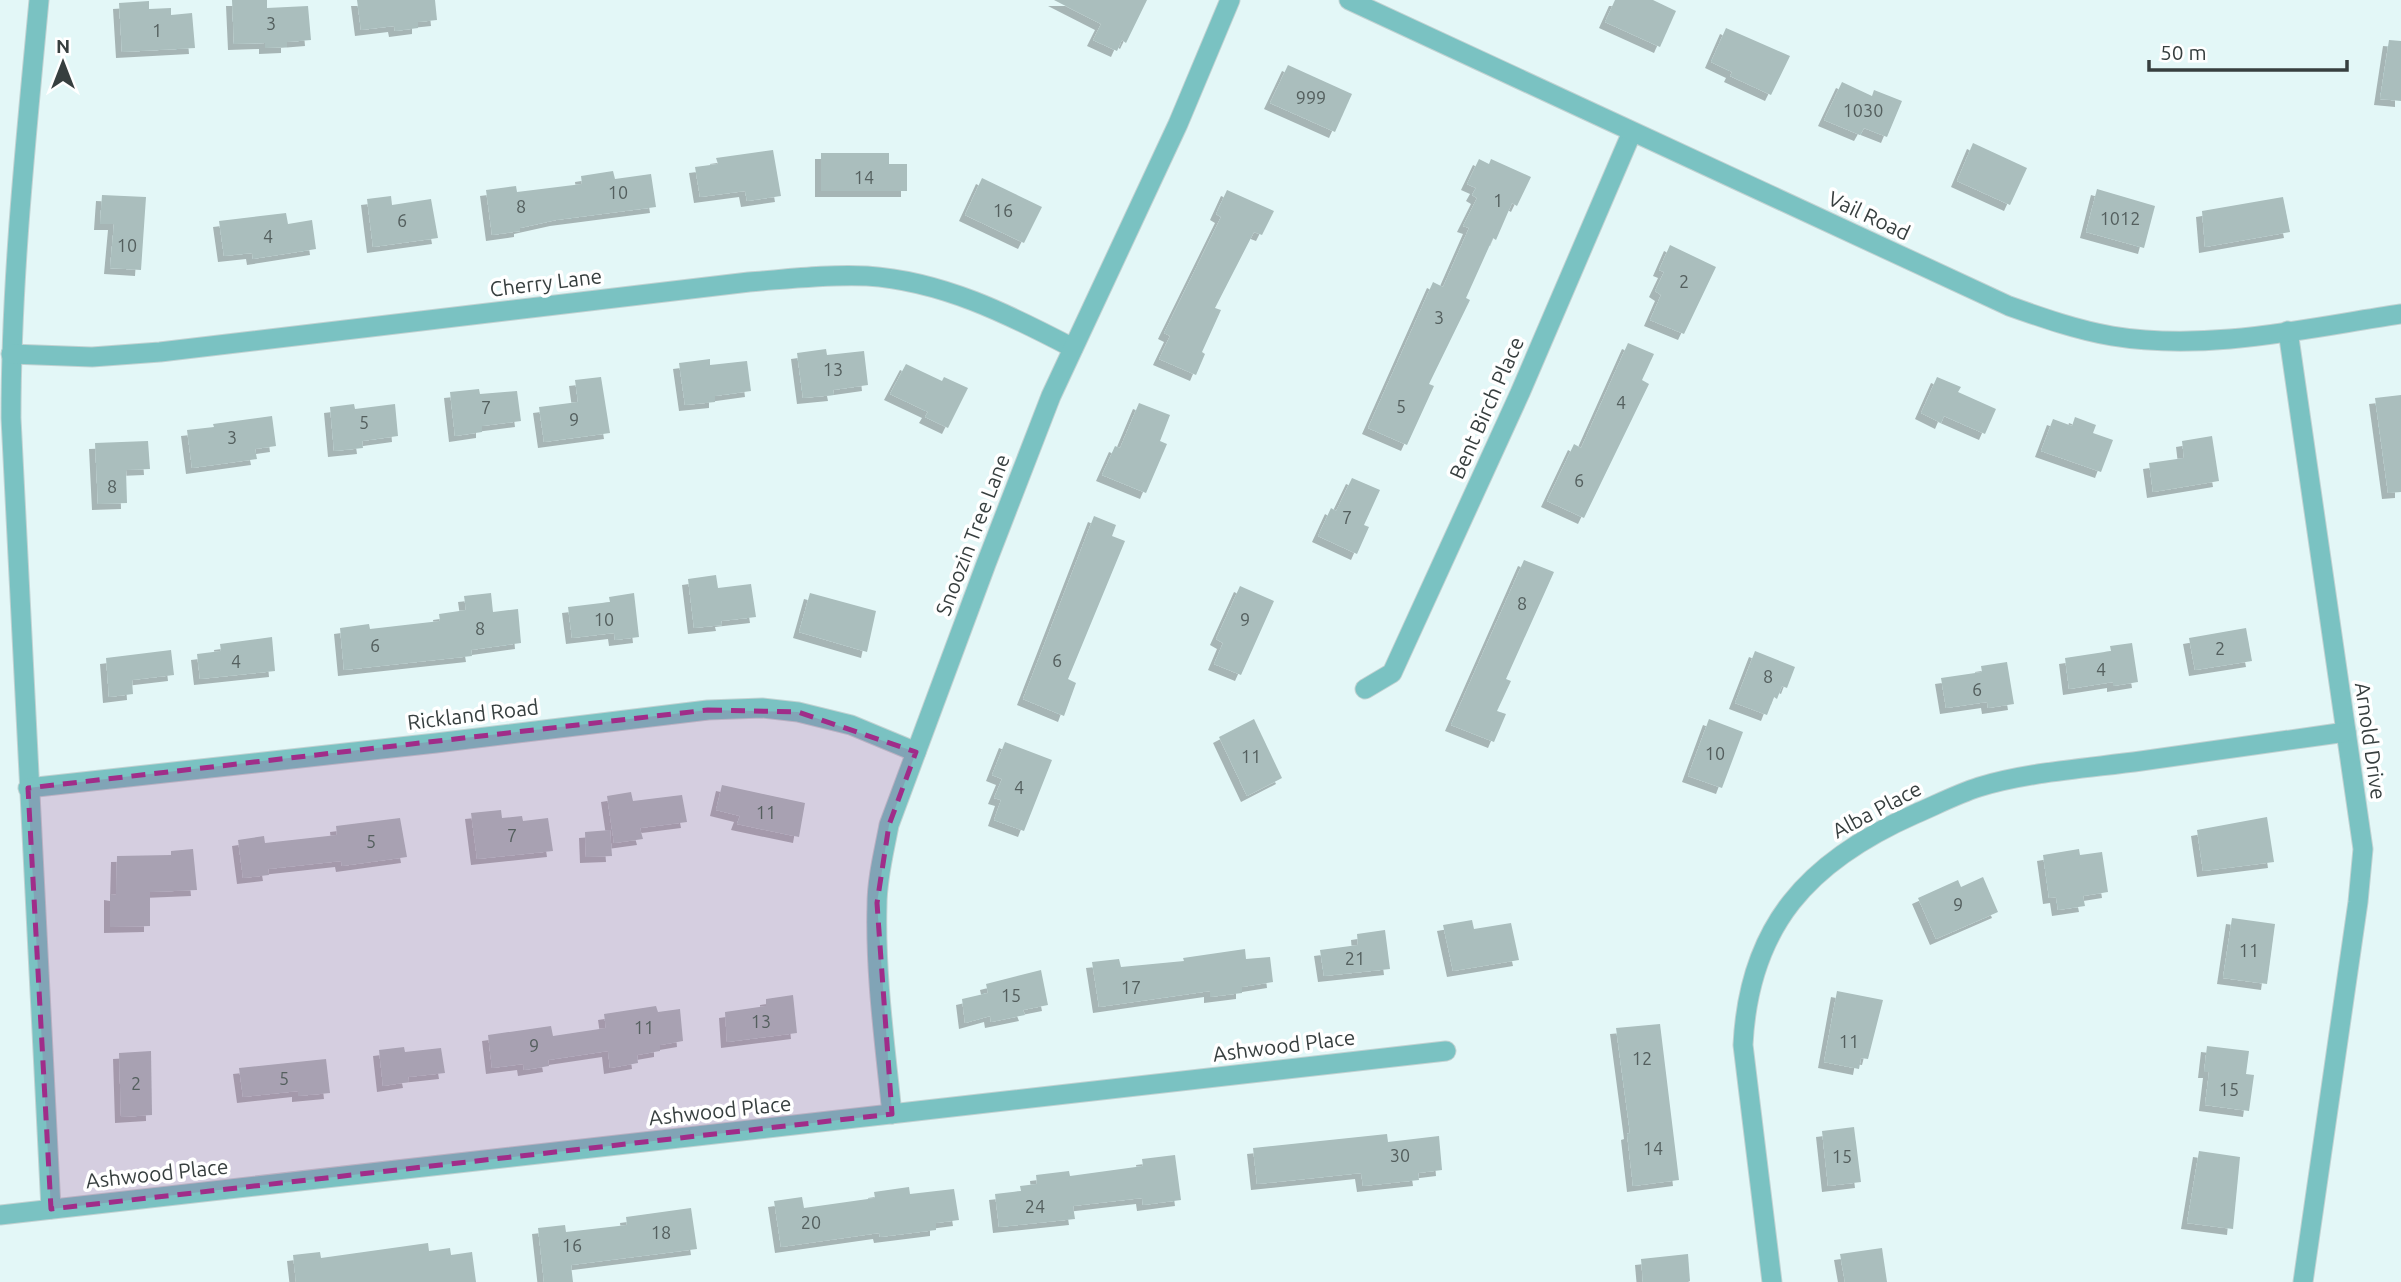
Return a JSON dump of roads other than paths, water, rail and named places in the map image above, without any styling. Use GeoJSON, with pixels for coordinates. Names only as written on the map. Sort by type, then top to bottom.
{"type":"FeatureCollection","features":[{"type":"Feature","properties":{"kind":"street"},"geometry":{"type":"LineString","coordinates":[[39,0],[11,354],[11,418],[51,1209]]}},
{"type":"Feature","properties":{"kind":"street","name":"Snoozin Tree Lane"},"geometry":{"type":"LineString","coordinates":[[892,1114],[877,958],[880,867],[890,825],[1051,396],[1178,124],[1230,0]]}},
{"type":"Feature","properties":{"kind":"street","name":"Vail Road"},"geometry":{"type":"LineString","coordinates":[[1349,0],[2009,306],[2060,324],[2113,336],[2167,341],[2221,340],[2401,314]]}},
{"type":"Feature","properties":{"kind":"street","name":"Bent Birch Place"},"geometry":{"type":"LineString","coordinates":[[1365,690],[1392,673],[1520,393],[1632,132]]}},
{"type":"Feature","properties":{"kind":"street","name":"Cherry Lane"},"geometry":{"type":"LineString","coordinates":[[11,354],[92,357],[160,352],[749,282],[834,275],[870,276],[923,285],[958,295],[1008,314],[1073,348]]}},
{"type":"Feature","properties":{"kind":"street","name":"Arnold Drive"},"geometry":{"type":"LineString","coordinates":[[2288,331],[2363,849],[2358,902],[2303,1282]]}},
{"type":"Feature","properties":{"kind":"street","name":"Rickland Road"},"geometry":{"type":"LineString","coordinates":[[29,788],[708,710],[762,708],[798,712],[850,725],[916,752]]}},
{"type":"Feature","properties":{"kind":"street","name":"Alba Place"},"geometry":{"type":"LineString","coordinates":[[1772,1282],[1742,1045],[1745,1009],[1753,974],[1767,941],[1786,910],[1809,882],[1838,856],[1865,838],[1979,787],[2039,775],[2346,732]]}},
{"type":"Feature","properties":{"kind":"street","name":"Ashwood Place"},"geometry":{"type":"LineString","coordinates":[[0,1215],[1446,1051]]}}]}
